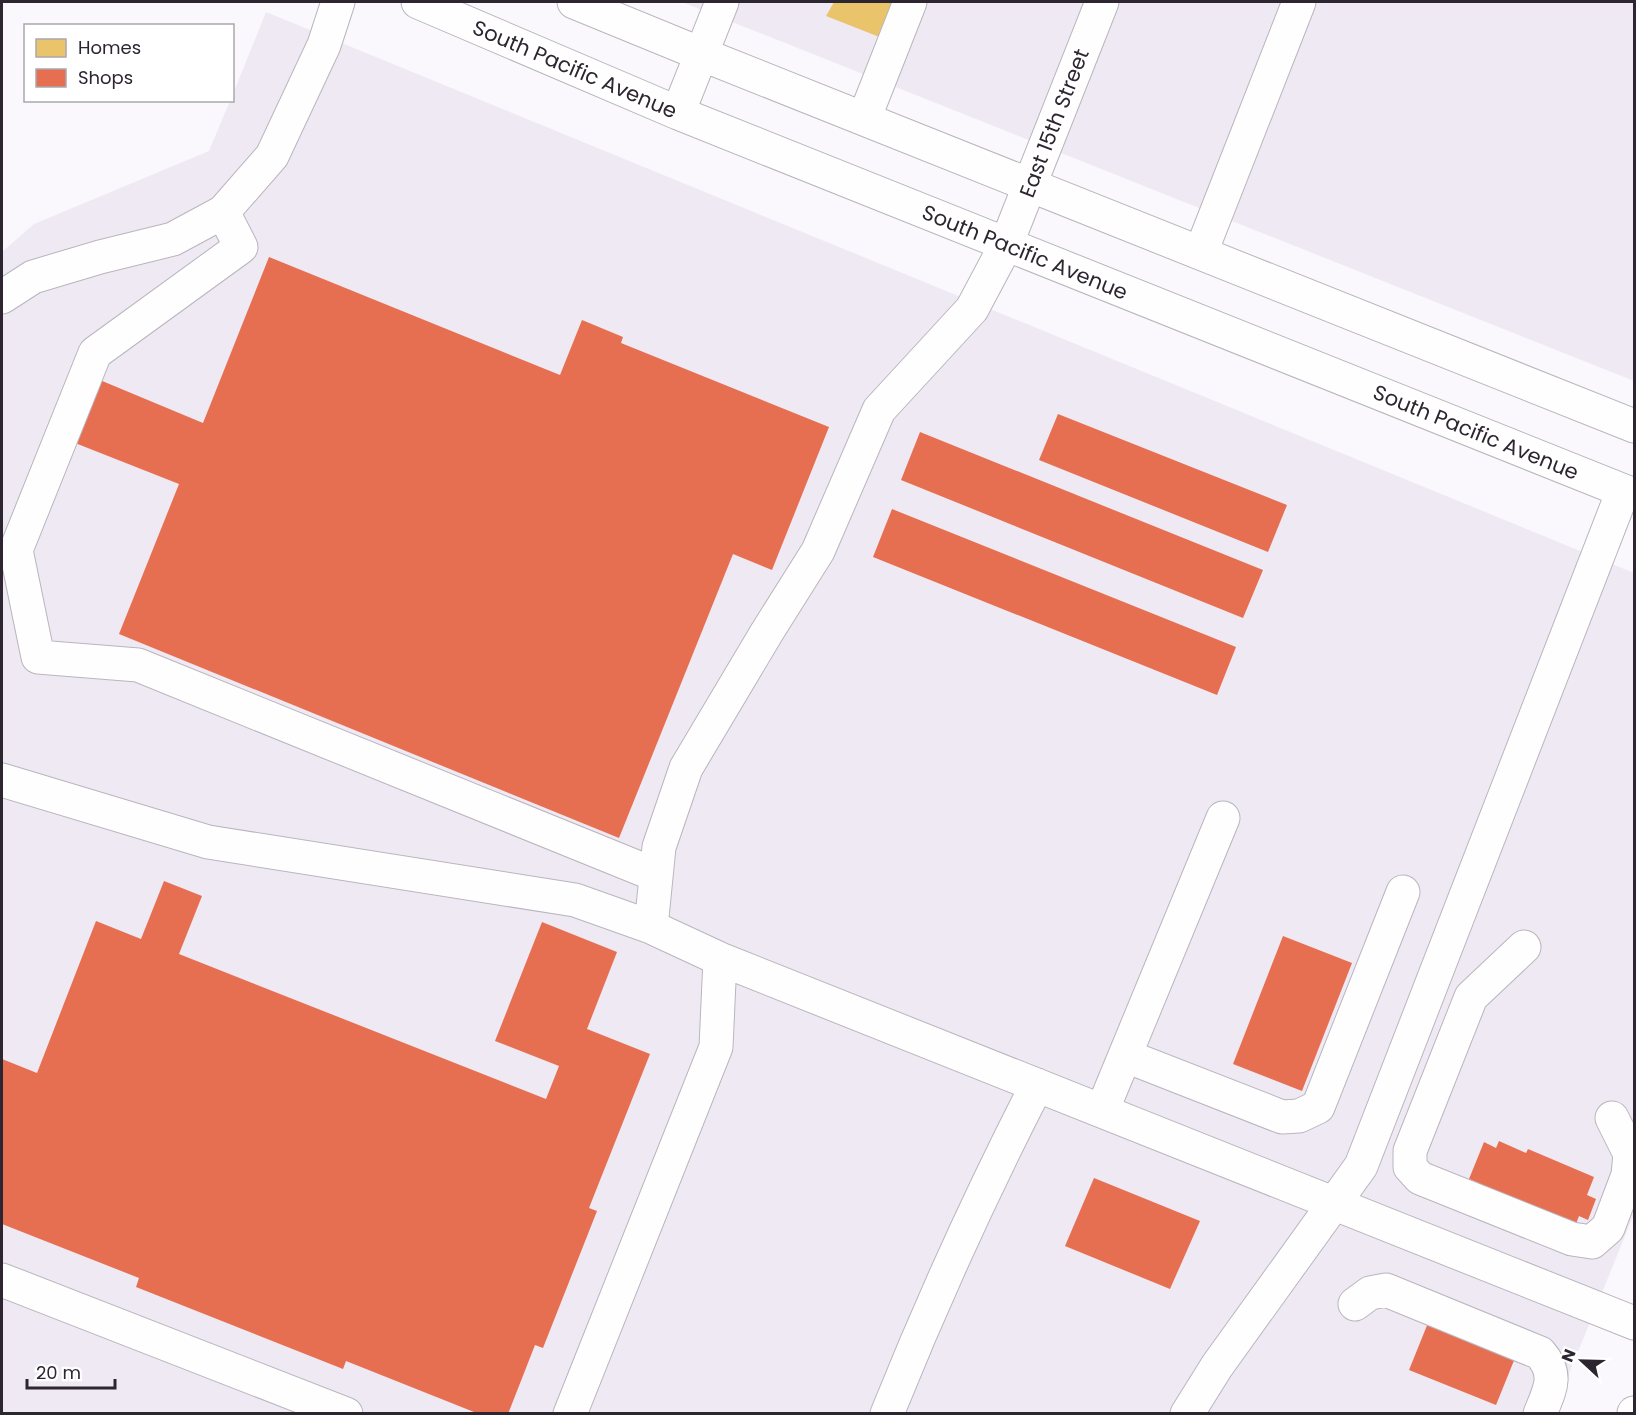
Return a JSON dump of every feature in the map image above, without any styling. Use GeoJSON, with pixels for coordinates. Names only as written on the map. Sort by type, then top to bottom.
{"type":"FeatureCollection","features":[{"type":"Feature","properties":{"kind":"street"},"geometry":{"type":"LineString","coordinates":[[2,297],[33,276],[100,256],[173,239],[223,212],[272,156],[324,45],[338,2]]}},
{"type":"Feature","properties":{"kind":"street","name":"South Pacific Avenue"},"geometry":{"type":"LineString","coordinates":[[418,2],[678,113],[1629,493]]}},
{"type":"Feature","properties":{"kind":"street"},"geometry":{"type":"LineString","coordinates":[[574,2],[1635,426]]}},
{"type":"Feature","properties":{"kind":"street"},"geometry":{"type":"LineString","coordinates":[[678,113],[722,2]]}},
{"type":"Feature","properties":{"kind":"street"},"geometry":{"type":"LineString","coordinates":[[864,119],[910,2]]}},
{"type":"Feature","properties":{"kind":"street","name":"East 15th Street"},"geometry":{"type":"LineString","coordinates":[[651,927],[659,847],[687,768],[818,551],[879,410],[972,309],[1006,245],[1102,2]]}},
{"type":"Feature","properties":{"kind":"street"},"geometry":{"type":"LineString","coordinates":[[1201,252],[1299,2]]}},
{"type":"Feature","properties":{"kind":"street"},"geometry":{"type":"LineString","coordinates":[[223,212],[241,247],[95,354],[90,364],[16,550],[38,657],[138,664],[656,875]]}},
{"type":"Feature","properties":{"kind":"street"},"geometry":{"type":"LineString","coordinates":[[1187,1413],[1217,1366],[1361,1166],[1629,493]]}},
{"type":"Feature","properties":{"kind":"street"},"geometry":{"type":"LineString","coordinates":[[2,780],[208,842],[574,900],[651,927],[720,958],[1635,1323]]}},
{"type":"Feature","properties":{"kind":"street"},"geometry":{"type":"LineString","coordinates":[[1102,1111],[1223,818]]}},
{"type":"Feature","properties":{"kind":"street"},"geometry":{"type":"LineString","coordinates":[[1126,1056],[1282,1117],[1299,1116],[1318,1107],[1403,892]]}},
{"type":"Feature","properties":{"kind":"street"},"geometry":{"type":"LineString","coordinates":[[1524,947],[1471,997],[1410,1150],[1410,1167],[1420,1178],[1572,1239],[1592,1242],[1608,1228],[1628,1175],[1629,1154],[1612,1118]]}},
{"type":"Feature","properties":{"kind":"street"},"geometry":{"type":"LineString","coordinates":[[570,1413],[716,1047],[720,958]]}},
{"type":"Feature","properties":{"kind":"street"},"geometry":{"type":"LineString","coordinates":[[887,1413],[921,1330],[989,1179],[1037,1085]]}},
{"type":"Feature","properties":{"kind":"street"},"geometry":{"type":"LineString","coordinates":[[2,1280],[346,1413]]}},
{"type":"Feature","properties":{"kind":"street"},"geometry":{"type":"LineString","coordinates":[[1355,1304],[1370,1293],[1386,1290],[1540,1353],[1549,1364],[1552,1385],[1540,1413]]}},
{"type":"Feature","properties":{"kind":"shaded area"},"geometry":{"type":"Polygon","coordinates":[[[682,2],[1634,2],[1634,381],[682,2]]]}},
{"type":"Feature","properties":{"kind":"shaded area"},"geometry":{"type":"Polygon","coordinates":[[[266,12],[1634,573],[1634,1214],[1553,1413],[2,1413],[2,252],[34,224],[209,151],[230,102],[234,102],[234,92],[266,12]]]}},
{"type":"Feature","properties":{"kind":"building: Homes"},"geometry":{"type":"Polygon","coordinates":[[[834,2],[893,2],[882,38],[826,16],[834,2]]]}},
{"type":"Feature","properties":{"kind":"building: Shops"},"geometry":{"type":"Polygon","coordinates":[[[269,257],[560,375],[582,320],[623,337],[621,343],[829,427],[772,570],[733,554],[619,838],[119,634],[179,484],[70,441],[95,378],[203,423],[269,257]]]}},
{"type":"Feature","properties":{"kind":"building: Shops"},"geometry":{"type":"Polygon","coordinates":[[[1058,414],[1287,505],[1268,552],[1039,460],[1058,414]]]}},
{"type":"Feature","properties":{"kind":"building: Shops"},"geometry":{"type":"Polygon","coordinates":[[[920,432],[1263,570],[1243,618],[901,480],[920,432]]]}},
{"type":"Feature","properties":{"kind":"building: Shops"},"geometry":{"type":"Polygon","coordinates":[[[892,509],[1236,647],[1217,695],[873,557],[892,509]]]}},
{"type":"Feature","properties":{"kind":"building: Shops"},"geometry":{"type":"Polygon","coordinates":[[[164,881],[202,896],[179,954],[546,1099],[559,1066],[495,1041],[542,922],[617,952],[587,1029],[650,1054],[589,1208],[597,1211],[543,1348],[535,1345],[508,1414],[479,1414],[346,1361],[343,1369],[136,1287],[139,1278],[2,1224],[2,1059],[37,1073],[96,921],[141,939],[164,881]]]}},
{"type":"Feature","properties":{"kind":"building: Shops"},"geometry":{"type":"Polygon","coordinates":[[[1283,936],[1352,963],[1302,1091],[1233,1064],[1283,936]]]}},
{"type":"Feature","properties":{"kind":"building: Shops"},"geometry":{"type":"Polygon","coordinates":[[[1499,1141],[1526,1153],[1528,1149],[1594,1177],[1587,1195],[1596,1199],[1588,1220],[1579,1216],[1572,1234],[1475,1193],[1479,1183],[1469,1179],[1484,1142],[1496,1148],[1499,1141]]]}},
{"type":"Feature","properties":{"kind":"building: Shops"},"geometry":{"type":"Polygon","coordinates":[[[1094,1178],[1200,1221],[1170,1289],[1065,1246],[1094,1178]]]}},
{"type":"Feature","properties":{"kind":"building: Shops"},"geometry":{"type":"Polygon","coordinates":[[[1428,1323],[1515,1358],[1496,1405],[1409,1370],[1428,1323]]]}}]}
